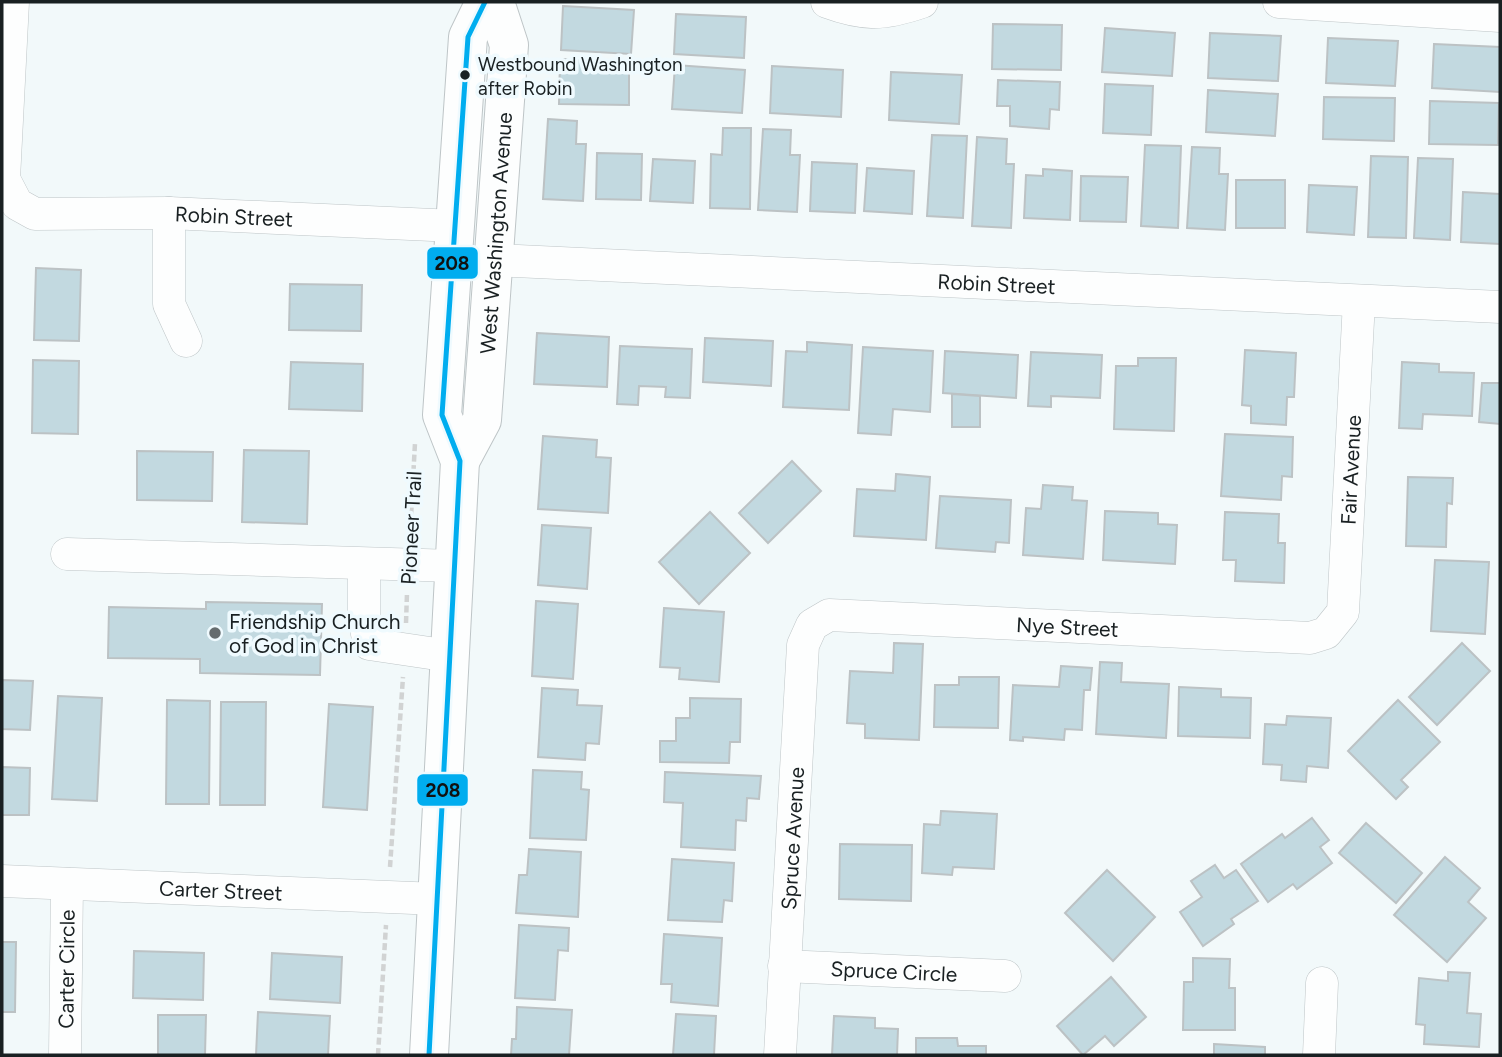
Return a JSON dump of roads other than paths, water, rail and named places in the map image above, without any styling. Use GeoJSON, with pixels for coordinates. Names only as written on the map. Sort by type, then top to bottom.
{"type":"FeatureCollection","features":[{"type":"Feature","properties":{"kind":"main road","name":"West Washington Avenue"},"geometry":{"type":"LineString","coordinates":[[429,1055],[460,461],[442,415],[468,37],[485,2]]}},
{"type":"Feature","properties":{"kind":"main road","name":"West Washington Avenue"},"geometry":{"type":"LineString","coordinates":[[460,461],[482,420],[495,260],[509,45],[495,2]]}},
{"type":"Feature","properties":{"kind":"main road"},"geometry":{"type":"LineString","coordinates":[[468,37],[482,111],[478,219],[481,234],[495,260]]}},
{"type":"Feature","properties":{"kind":"main road"},"geometry":{"type":"LineString","coordinates":[[455,226],[468,241],[472,256],[467,376],[482,420]]}},
{"type":"Feature","properties":{"kind":"street","name":"Robin Street"},"geometry":{"type":"LineString","coordinates":[[13,2],[4,179],[17,204],[35,214],[169,214],[455,226]]}},
{"type":"Feature","properties":{"kind":"street"},"geometry":{"type":"LineString","coordinates":[[827,2],[860,12],[893,12],[922,2]]}},
{"type":"Feature","properties":{"kind":"street"},"geometry":{"type":"LineString","coordinates":[[1279,2],[1500,16]]}},
{"type":"Feature","properties":{"kind":"street"},"geometry":{"type":"LineString","coordinates":[[169,214],[169,303],[186,341]]}},
{"type":"Feature","properties":{"kind":"street","name":"Robin Street"},"geometry":{"type":"LineString","coordinates":[[495,260],[1500,307]]}},
{"type":"Feature","properties":{"kind":"street","name":"Fair Avenue"},"geometry":{"type":"LineString","coordinates":[[1326,633],[1343,612],[1359,301]]}},
{"type":"Feature","properties":{"kind":"street"},"geometry":{"type":"LineString","coordinates":[[67,554],[455,566]]}},
{"type":"Feature","properties":{"kind":"street"},"geometry":{"type":"LineString","coordinates":[[365,564],[364,618],[369,644],[450,656]]}},
{"type":"Feature","properties":{"kind":"street","name":"Nye Street"},"geometry":{"type":"LineString","coordinates":[[812,625],[829,614],[1310,638],[1326,633]]}},
{"type":"Feature","properties":{"kind":"street","name":"Spruce Avenue"},"geometry":{"type":"LineString","coordinates":[[780,1055],[803,645],[812,625]]}},
{"type":"Feature","properties":{"kind":"street","name":"Carter Street"},"geometry":{"type":"LineString","coordinates":[[2,881],[438,899]]}},
{"type":"Feature","properties":{"kind":"street","name":"Carter Circle"},"geometry":{"type":"LineString","coordinates":[[65,1055],[67,884]]}},
{"type":"Feature","properties":{"kind":"street","name":"Spruce Circle"},"geometry":{"type":"LineString","coordinates":[[784,966],[1005,976]]}},
{"type":"Feature","properties":{"kind":"street"},"geometry":{"type":"LineString","coordinates":[[1319,1055],[1322,983]]}},
{"type":"Feature","properties":{"kind":"place","name":"Westbound Washington after Robin"},"geometry":{"type":"Point","coordinates":[465,75]}},
{"type":"Feature","properties":{"kind":"place","name":"Friendship Church of God in Christ"},"geometry":{"type":"Point","coordinates":[215,633]}}]}
